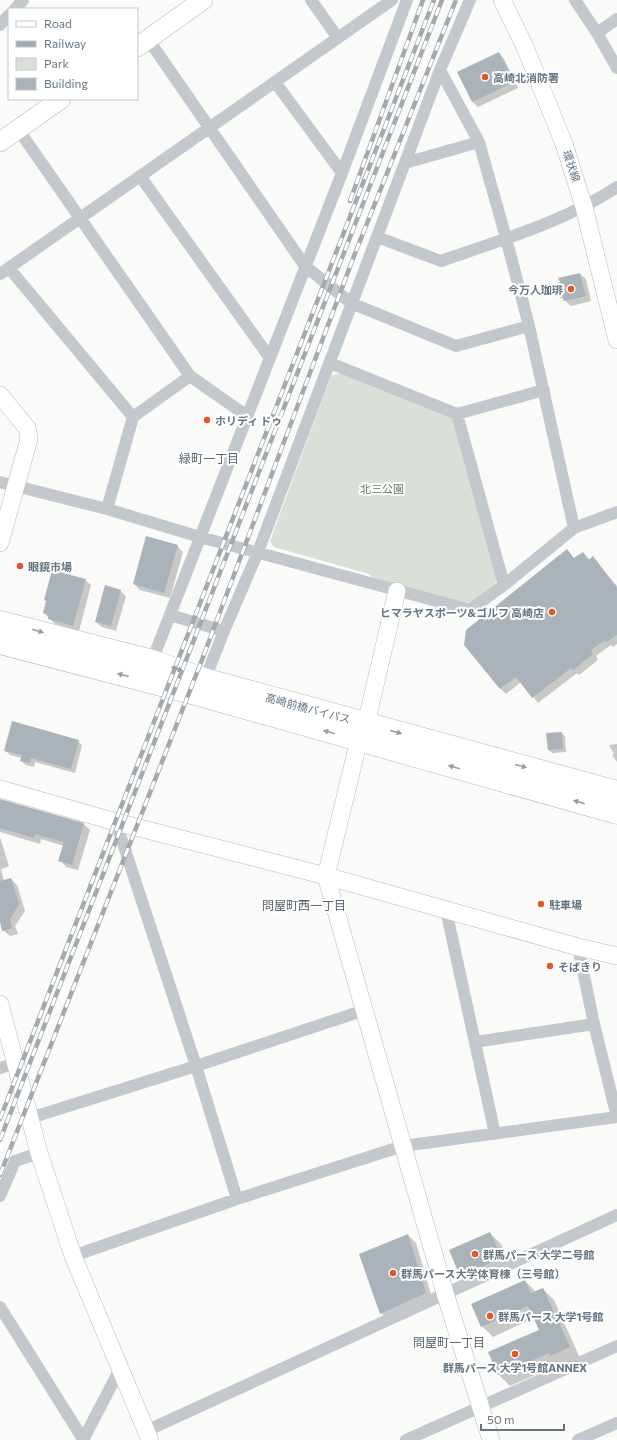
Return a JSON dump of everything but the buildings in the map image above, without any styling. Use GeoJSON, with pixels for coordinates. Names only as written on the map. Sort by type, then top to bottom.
{"type":"FeatureCollection","features":[{"type":"Feature","properties":{"kind":"highway","name":"高崎前橋バイパス"},"geometry":{"type":"LineString","coordinates":[[0,622],[152,661],[362,732],[617,813]]}},
{"type":"Feature","properties":{"kind":"highway","name":"高崎前橋バイパス"},"geometry":{"type":"LineString","coordinates":[[0,643],[196,694],[617,792]]}},
{"type":"Feature","properties":{"kind":"main road"},"geometry":{"type":"LineString","coordinates":[[143,43],[192,3]]}},
{"type":"Feature","properties":{"kind":"main road"},"geometry":{"type":"LineString","coordinates":[[0,142],[60,100]]}},
{"type":"Feature","properties":{"kind":"street"},"geometry":{"type":"LineString","coordinates":[[15,8],[23,0]]}},
{"type":"Feature","properties":{"kind":"street"},"geometry":{"type":"LineString","coordinates":[[311,0],[338,38]]}},
{"type":"Feature","properties":{"kind":"street"},"geometry":{"type":"LineString","coordinates":[[133,417],[4,271],[392,0]]}},
{"type":"Feature","properties":{"kind":"street"},"geometry":{"type":"LineString","coordinates":[[152,661],[270,358],[304,266],[342,172],[407,0]]}},
{"type":"Feature","properties":{"kind":"street"},"geometry":{"type":"LineString","coordinates":[[204,679],[258,552],[440,70],[470,0]]}},
{"type":"Feature","properties":{"kind":"street","name":"環状線"},"geometry":{"type":"LineString","coordinates":[[502,0],[525,47],[569,156],[584,207],[617,340]]}},
{"type":"Feature","properties":{"kind":"street"},"geometry":{"type":"LineString","coordinates":[[575,0],[597,32],[617,68]]}},
{"type":"Feature","properties":{"kind":"street"},"geometry":{"type":"LineString","coordinates":[[0,25],[8,16]]}},
{"type":"Feature","properties":{"kind":"street"},"geometry":{"type":"LineString","coordinates":[[597,32],[617,19]]}},
{"type":"Feature","properties":{"kind":"street"},"geometry":{"type":"LineString","coordinates":[[143,43],[210,128],[304,266],[351,303],[456,346],[529,326]]}},
{"type":"Feature","properties":{"kind":"street"},"geometry":{"type":"LineString","coordinates":[[440,70],[479,142],[529,326],[574,528]]}},
{"type":"Feature","properties":{"kind":"street"},"geometry":{"type":"LineString","coordinates":[[275,82],[342,172]]}},
{"type":"Feature","properties":{"kind":"street"},"geometry":{"type":"LineString","coordinates":[[18,129],[190,376],[247,416]]}},
{"type":"Feature","properties":{"kind":"street"},"geometry":{"type":"LineString","coordinates":[[405,163],[479,142]]}},
{"type":"Feature","properties":{"kind":"street"},"geometry":{"type":"LineString","coordinates":[[140,176],[270,358]]}},
{"type":"Feature","properties":{"kind":"street"},"geometry":{"type":"LineString","coordinates":[[377,237],[441,261],[506,238],[584,207],[597,201],[617,187]]}},
{"type":"Feature","properties":{"kind":"street"},"geometry":{"type":"LineString","coordinates":[[330,363],[457,414],[544,390]]}},
{"type":"Feature","properties":{"kind":"street"},"geometry":{"type":"LineString","coordinates":[[107,509],[133,417],[190,376]]}},
{"type":"Feature","properties":{"kind":"street"},"geometry":{"type":"LineString","coordinates":[[0,395],[27,428],[29,439],[8,484],[0,543]]}},
{"type":"Feature","properties":{"kind":"street"},"geometry":{"type":"LineString","coordinates":[[457,414],[504,585]]}},
{"type":"Feature","properties":{"kind":"street"},"geometry":{"type":"LineString","coordinates":[[8,484],[107,509],[200,537],[470,610],[504,585],[574,528],[617,512]]}},
{"type":"Feature","properties":{"kind":"street"},"geometry":{"type":"LineString","coordinates":[[397,591],[326,876],[445,1293],[491,1440]]}},
{"type":"Feature","properties":{"kind":"street"},"geometry":{"type":"LineString","coordinates":[[170,615],[224,631]]}},
{"type":"Feature","properties":{"kind":"street"},"geometry":{"type":"LineString","coordinates":[[0,789],[116,822],[326,876],[578,947],[617,956]]}},
{"type":"Feature","properties":{"kind":"street"},"geometry":{"type":"LineString","coordinates":[[116,822],[196,1066],[237,1199]]}},
{"type":"Feature","properties":{"kind":"street"},"geometry":{"type":"LineString","coordinates":[[446,910],[495,1134]]}},
{"type":"Feature","properties":{"kind":"street"},"geometry":{"type":"LineString","coordinates":[[73,1256],[237,1199],[403,1146],[617,1117],[594,1024],[578,947]]}},
{"type":"Feature","properties":{"kind":"street"},"geometry":{"type":"LineString","coordinates":[[0,1004],[8,1066],[30,1118],[39,1152],[73,1256],[148,1436],[445,1293],[617,1215]]}},
{"type":"Feature","properties":{"kind":"street"},"geometry":{"type":"LineString","coordinates":[[30,1118],[196,1066],[364,1010]]}},
{"type":"Feature","properties":{"kind":"street"},"geometry":{"type":"LineString","coordinates":[[475,1042],[594,1024]]}},
{"type":"Feature","properties":{"kind":"street"},"geometry":{"type":"LineString","coordinates":[[0,1196],[15,1161],[39,1152]]}},
{"type":"Feature","properties":{"kind":"street"},"geometry":{"type":"LineString","coordinates":[[0,1307],[83,1440]]}},
{"type":"Feature","properties":{"kind":"street"},"geometry":{"type":"LineString","coordinates":[[406,1440],[617,1346]]}},
{"type":"Feature","properties":{"kind":"street"},"geometry":{"type":"LineString","coordinates":[[83,1440],[120,1369]]}},
{"type":"Feature","properties":{"kind":"street"},"geometry":{"type":"LineString","coordinates":[[578,1440],[617,1423]]}},
{"type":"Feature","properties":{"kind":"green space","name":"北三公園"},"geometry":{"type":"Polygon","coordinates":[[[339,373],[449,415],[454,421],[497,580],[495,584],[480,598],[467,603],[457,602],[373,578],[369,574],[274,547],[270,541],[331,376],[339,373]]]}},
{"type":"Feature","properties":{"kind":"railway"},"geometry":{"type":"LineString","coordinates":[[350,201],[423,0]]}},
{"type":"Feature","properties":{"kind":"railway"},"geometry":{"type":"LineString","coordinates":[[0,1119],[434,0]]}},
{"type":"Feature","properties":{"kind":"railway"},"geometry":{"type":"LineString","coordinates":[[0,1140],[442,0]]}},
{"type":"Feature","properties":{"kind":"railway"},"geometry":{"type":"LineString","coordinates":[[0,1175],[200,665],[354,256],[456,0]]}},
{"type":"Feature","properties":{"kind":"place","name":"高崎北消防署"},"geometry":{"type":"Point","coordinates":[485,77]}},
{"type":"Feature","properties":{"kind":"place","name":"今万人珈琲"},"geometry":{"type":"Point","coordinates":[571,289]}},
{"type":"Feature","properties":{"kind":"place","name":"ホリディ ドゥ"},"geometry":{"type":"Point","coordinates":[207,420]}},
{"type":"Feature","properties":{"kind":"place","name":"眼鏡市場"},"geometry":{"type":"Point","coordinates":[20,566]}},
{"type":"Feature","properties":{"kind":"place","name":"ヒマラヤスポーツ&ゴルフ 高崎店"},"geometry":{"type":"Point","coordinates":[552,612]}},
{"type":"Feature","properties":{"kind":"place","name":"駐車場"},"geometry":{"type":"Point","coordinates":[541,904]}},
{"type":"Feature","properties":{"kind":"place","name":"そばきり"},"geometry":{"type":"Point","coordinates":[550,966]}},
{"type":"Feature","properties":{"kind":"place","name":"群馬パース 大学二号館"},"geometry":{"type":"Point","coordinates":[475,1254]}},
{"type":"Feature","properties":{"kind":"place","name":"群馬パース大学体育棟（三号館）"},"geometry":{"type":"Point","coordinates":[393,1273]}},
{"type":"Feature","properties":{"kind":"place","name":"群馬パース 大学1号館"},"geometry":{"type":"Point","coordinates":[490,1316]}},
{"type":"Feature","properties":{"kind":"place","name":"群馬パース 大学1号館ANNEX"},"geometry":{"type":"Point","coordinates":[515,1354]}},
{"type":"Feature","properties":{"kind":"district","name":"緑町一丁目"},"geometry":{"type":"Point","coordinates":[209,458]}},
{"type":"Feature","properties":{"kind":"district","name":"問屋町西一丁目"},"geometry":{"type":"Point","coordinates":[304,905]}},
{"type":"Feature","properties":{"kind":"district","name":"問屋町一丁目"},"geometry":{"type":"Point","coordinates":[449,1342]}}]}
